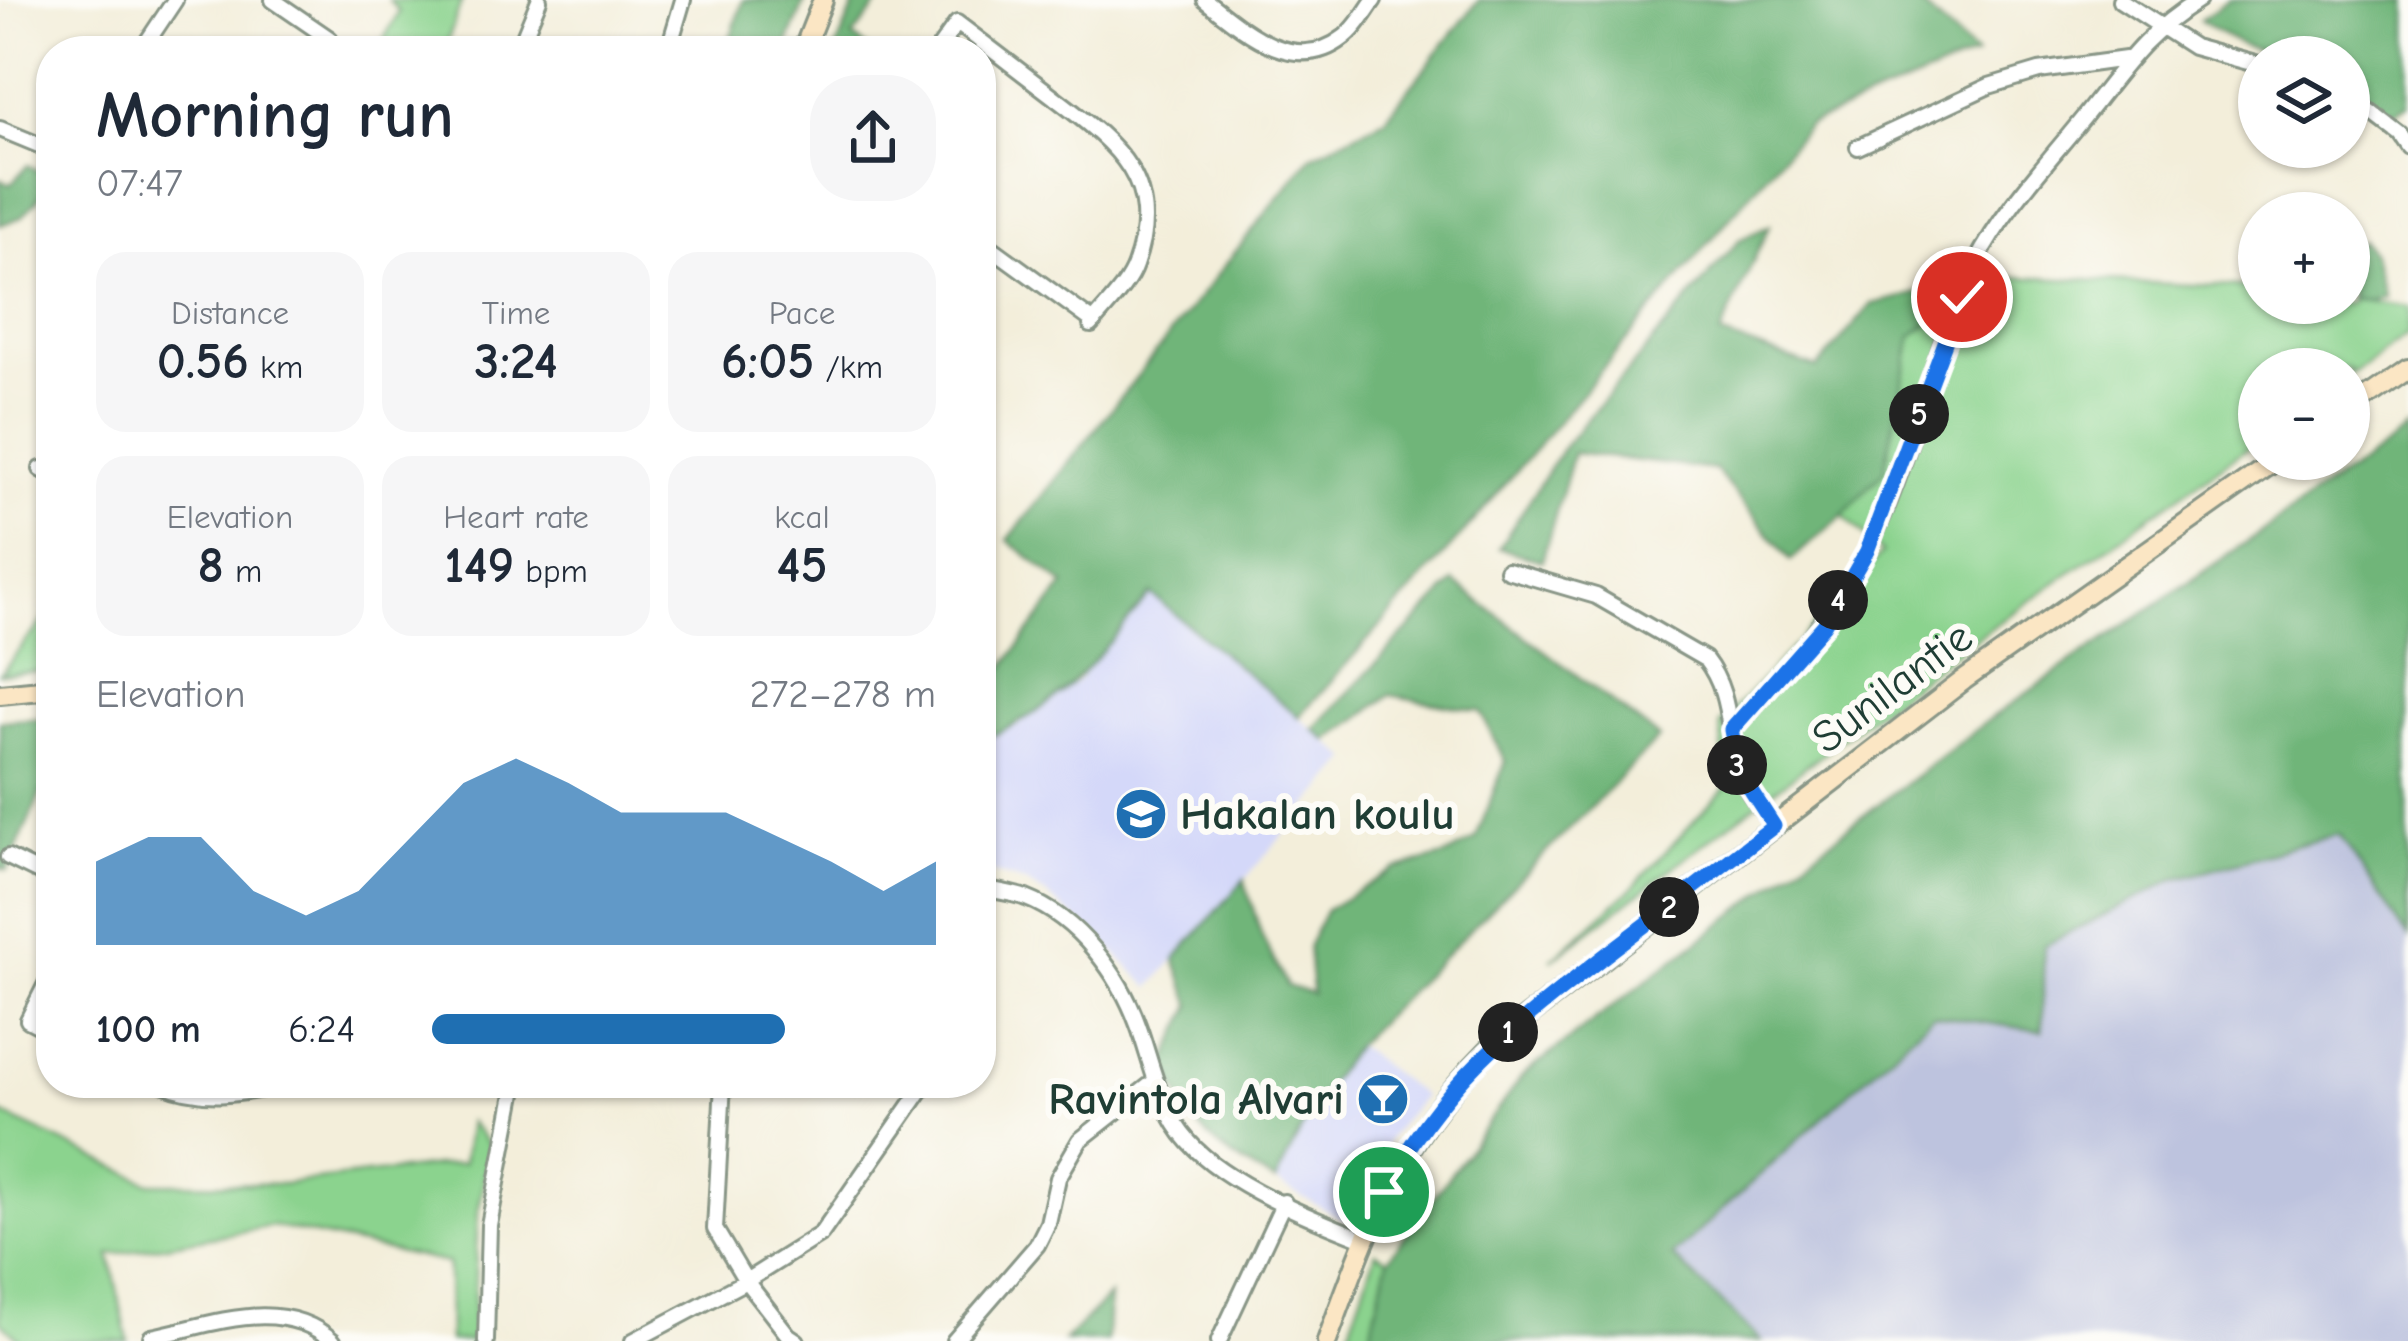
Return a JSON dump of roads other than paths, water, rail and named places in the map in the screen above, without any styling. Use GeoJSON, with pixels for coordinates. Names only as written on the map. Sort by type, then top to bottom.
{"type":"FeatureCollection","features":[{"type":"Feature","properties":{"kind":"street"},"geometry":{"type":"LineString","coordinates":[[151,36],[175,0]]}},
{"type":"Feature","properties":{"kind":"street"},"geometry":{"type":"LineString","coordinates":[[273,0],[326,36]]}},
{"type":"Feature","properties":{"kind":"street"},"geometry":{"type":"LineString","coordinates":[[524,36],[539,0]]}},
{"type":"Feature","properties":{"kind":"street"},"geometry":{"type":"LineString","coordinates":[[672,36],[683,0]]}},
{"type":"Feature","properties":{"kind":"street"},"geometry":{"type":"LineString","coordinates":[[809,36],[823,0]]}},
{"type":"Feature","properties":{"kind":"street"},"geometry":{"type":"LineString","coordinates":[[1205,0],[1256,41],[1288,51],[1322,50],[1346,37],[1374,0]]}},
{"type":"Feature","properties":{"kind":"street"},"geometry":{"type":"LineString","coordinates":[[2120,0],[2193,47],[2238,59]]}},
{"type":"Feature","properties":{"kind":"street"},"geometry":{"type":"LineString","coordinates":[[1731,730],[1824,625],[1867,551],[1948,331],[1994,230],[2126,59],[2159,27],[2199,0]]}},
{"type":"Feature","properties":{"kind":"street"},"geometry":{"type":"LineString","coordinates":[[948,36],[957,23],[974,36]]}},
{"type":"Feature","properties":{"kind":"street"},"geometry":{"type":"LineString","coordinates":[[996,53],[1107,137],[1129,163],[1142,192],[1145,227],[1134,269],[1092,323],[996,251]]}},
{"type":"Feature","properties":{"kind":"street"},"geometry":{"type":"LineString","coordinates":[[1858,147],[1989,86],[2038,71],[2126,59]]}},
{"type":"Feature","properties":{"kind":"street"},"geometry":{"type":"LineString","coordinates":[[2370,112],[2408,147]]}},
{"type":"Feature","properties":{"kind":"street"},"geometry":{"type":"LineString","coordinates":[[0,129],[36,144]]}},
{"type":"Feature","properties":{"kind":"street"},"geometry":{"type":"LineString","coordinates":[[2370,395],[2408,369]]}},
{"type":"Feature","properties":{"kind":"street","name":"Sunilantie"},"geometry":{"type":"LineString","coordinates":[[1327,1341],[1364,1239],[1400,1161],[1423,1124],[1504,1034],[1964,680],[2248,480]]}},
{"type":"Feature","properties":{"kind":"street"},"geometry":{"type":"LineString","coordinates":[[1508,570],[1596,596],[1705,659],[1726,697],[1739,772],[1774,826]]}},
{"type":"Feature","properties":{"kind":"street"},"geometry":{"type":"LineString","coordinates":[[0,694],[36,690]]}},
{"type":"Feature","properties":{"kind":"street"},"geometry":{"type":"LineString","coordinates":[[8,857],[36,871]]}},
{"type":"Feature","properties":{"kind":"street"},"geometry":{"type":"LineString","coordinates":[[996,892],[1035,903],[1070,927],[1103,960],[1124,992],[1172,1120],[1191,1145],[1226,1172],[1364,1239]]}},
{"type":"Feature","properties":{"kind":"street"},"geometry":{"type":"LineString","coordinates":[[954,1341],[1037,1245],[1048,1223],[1058,1178],[1080,1140],[1155,1081]]}},
{"type":"Feature","properties":{"kind":"street"},"geometry":{"type":"LineString","coordinates":[[486,1341],[489,1226],[509,1098]]}},
{"type":"Feature","properties":{"kind":"street"},"geometry":{"type":"LineString","coordinates":[[722,1098],[715,1229],[788,1339]]}},
{"type":"Feature","properties":{"kind":"street"},"geometry":{"type":"LineString","coordinates":[[632,1341],[746,1281],[821,1234],[916,1098]]}},
{"type":"Feature","properties":{"kind":"street"},"geometry":{"type":"LineString","coordinates":[[1219,1341],[1284,1202]]}},
{"type":"Feature","properties":{"kind":"street"},"geometry":{"type":"LineString","coordinates":[[151,1336],[268,1314],[314,1324],[333,1341]]}},
{"type":"Feature","properties":{"kind":"place","name":"Hakalan koulu"},"geometry":{"type":"Point","coordinates":[1141,814]}},
{"type":"Feature","properties":{"kind":"place","name":"Ravintola Alvari"},"geometry":{"type":"Point","coordinates":[1383,1099]}}]}
